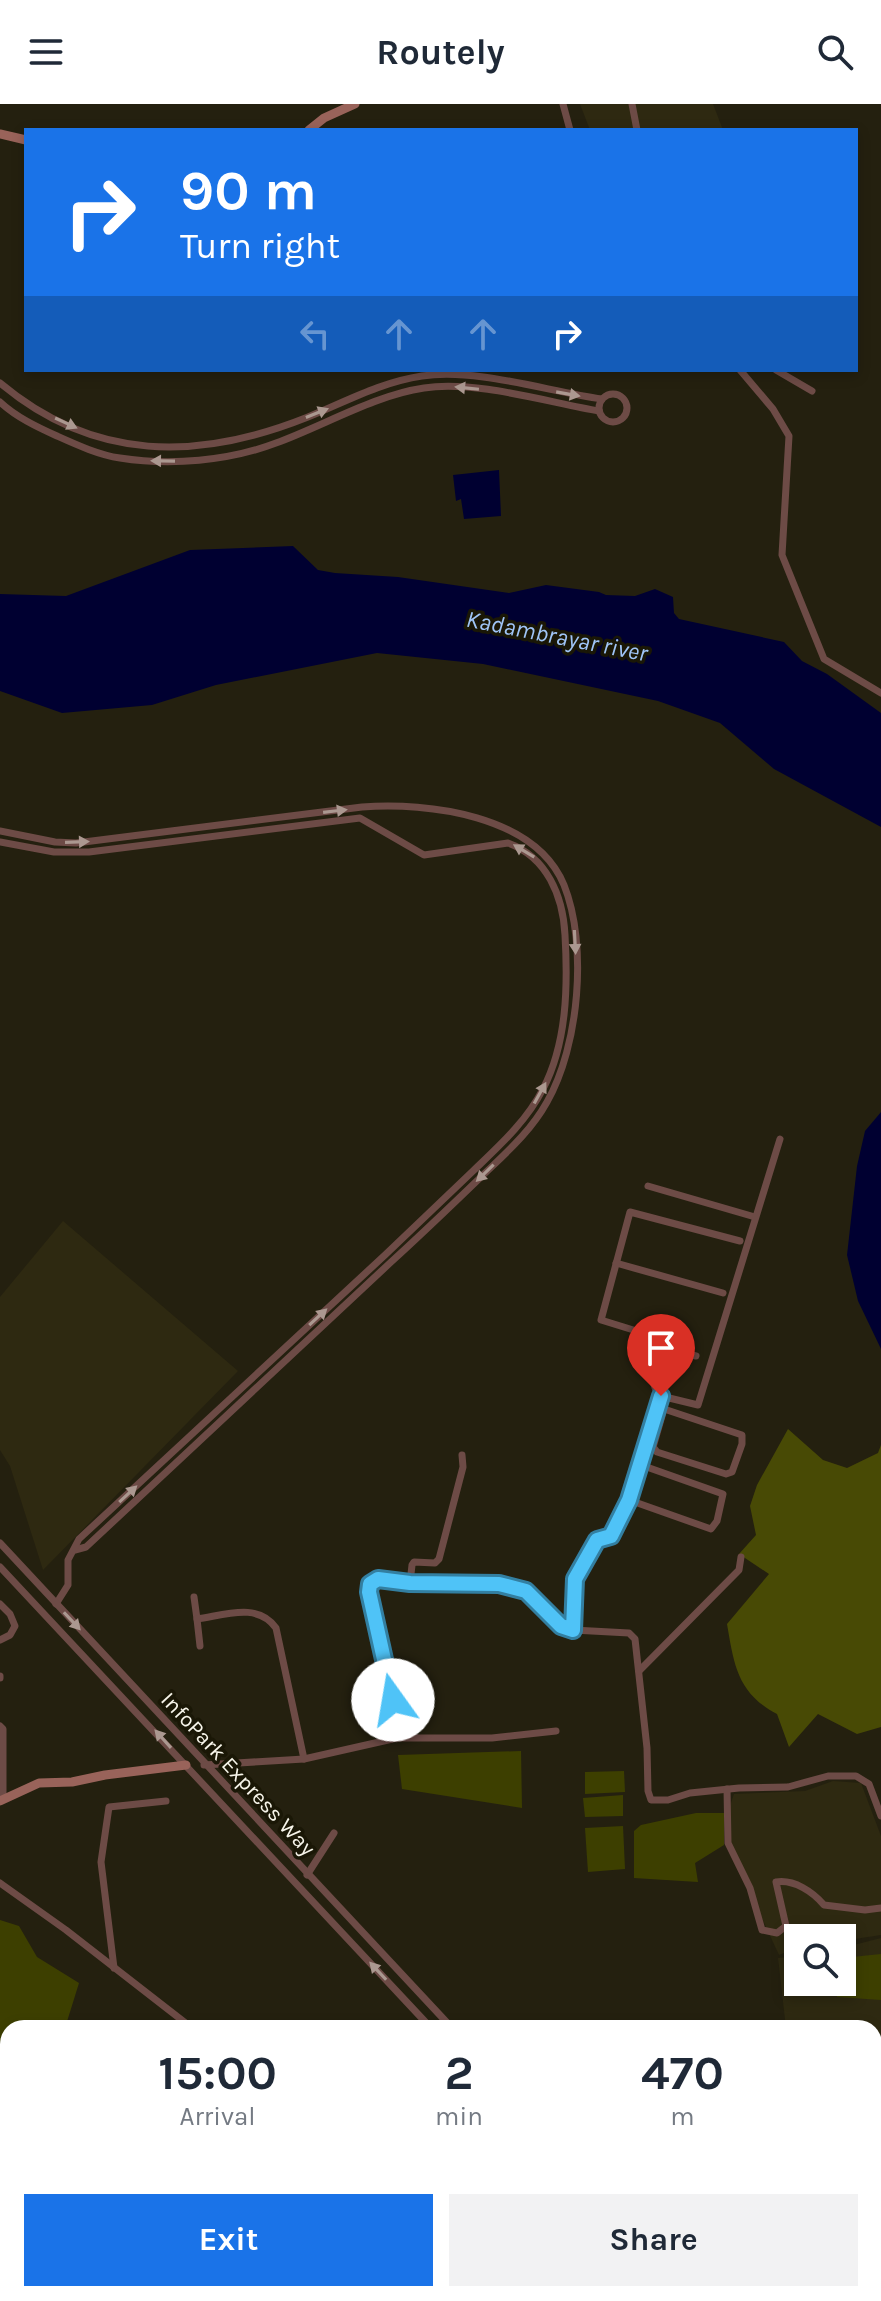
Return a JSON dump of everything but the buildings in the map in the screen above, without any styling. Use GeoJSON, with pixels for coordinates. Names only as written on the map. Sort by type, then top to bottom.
{"type":"FeatureCollection","features":[{"type":"Feature","properties":{"kind":"street"},"geometry":{"type":"LineString","coordinates":[[312,128],[324,118],[355,104]]}},
{"type":"Feature","properties":{"kind":"street"},"geometry":{"type":"LineString","coordinates":[[563,104],[569,128]]}},
{"type":"Feature","properties":{"kind":"street"},"geometry":{"type":"LineString","coordinates":[[632,104],[637,128]]}},
{"type":"Feature","properties":{"kind":"street"},"geometry":{"type":"LineString","coordinates":[[0,134],[24,140]]}},
{"type":"Feature","properties":{"kind":"street"},"geometry":{"type":"LineString","coordinates":[[742,372],[773,409],[789,436],[782,555],[824,659],[881,693]]}},
{"type":"Feature","properties":{"kind":"street"},"geometry":{"type":"LineString","coordinates":[[779,372],[812,391]]}},
{"type":"Feature","properties":{"kind":"street"},"geometry":{"type":"LineString","coordinates":[[0,383],[44,413],[87,433],[120,443],[165,448],[195,447],[270,431],[394,381],[431,375],[487,378],[602,399],[612,394],[620,396],[627,406],[626,414],[614,423],[606,421],[599,411],[483,390],[450,386],[425,388],[398,394],[273,445],[235,454],[165,462],[118,458],[84,447],[38,428],[0,402]]}},
{"type":"Feature","properties":{"kind":"street"},"geometry":{"type":"LineString","coordinates":[[599,411],[602,399]]}},
{"type":"Feature","properties":{"kind":"street"},"geometry":{"type":"LineString","coordinates":[[195,447],[197,459]]}},
{"type":"Feature","properties":{"kind":"street"},"geometry":{"type":"LineString","coordinates":[[0,831],[76,843],[362,807],[409,806],[439,810],[503,829],[540,849],[561,879],[575,926],[575,1000],[567,1055],[552,1093],[529,1129],[424,1232],[86,1547],[75,1550]]}},
{"type":"Feature","properties":{"kind":"street"},"geometry":{"type":"LineString","coordinates":[[0,842],[43,851],[77,853],[360,818],[424,855],[508,843],[521,848],[546,872],[557,895],[565,927],[566,979],[557,1053],[543,1088],[521,1123],[417,1225],[79,1539],[68,1560],[66,1591],[56,1604]]}},
{"type":"Feature","properties":{"kind":"street"},"geometry":{"type":"LineString","coordinates":[[740,1241],[630,1212],[601,1320],[656,1337],[660,1347],[652,1381],[655,1391],[661,1396],[698,1405],[780,1139]]}},
{"type":"Feature","properties":{"kind":"street"},"geometry":{"type":"LineString","coordinates":[[648,1186],[755,1217]]}},
{"type":"Feature","properties":{"kind":"street"},"geometry":{"type":"LineString","coordinates":[[616,1263],[723,1293]]}},
{"type":"Feature","properties":{"kind":"street"},"geometry":{"type":"LineString","coordinates":[[660,1347],[696,1356]]}},
{"type":"Feature","properties":{"kind":"street"},"geometry":{"type":"LineString","coordinates":[[661,1396],[653,1447],[657,1452],[726,1474],[732,1472],[742,1435],[661,1408]]}},
{"type":"Feature","properties":{"kind":"street"},"geometry":{"type":"LineString","coordinates":[[573,1630],[575,1579],[597,1540],[611,1536],[629,1500],[661,1408]]}},
{"type":"Feature","properties":{"kind":"street"},"geometry":{"type":"LineString","coordinates":[[410,1583],[414,1562],[435,1563],[439,1559],[463,1467],[462,1455]]}},
{"type":"Feature","properties":{"kind":"street"},"geometry":{"type":"LineString","coordinates":[[629,1500],[711,1529],[717,1521],[723,1494],[641,1465]]}},
{"type":"Feature","properties":{"kind":"street","name":"InfoPark Express Way"},"geometry":{"type":"LineString","coordinates":[[0,1543],[444,2020]]}},
{"type":"Feature","properties":{"kind":"street"},"geometry":{"type":"LineString","coordinates":[[639,1671],[739,1570],[741,1557]]}},
{"type":"Feature","properties":{"kind":"street","name":"InfoPark Express Way"},"geometry":{"type":"LineString","coordinates":[[0,1567],[424,2020]]}},
{"type":"Feature","properties":{"kind":"street"},"geometry":{"type":"LineString","coordinates":[[397,1738],[399,1726],[369,1592],[370,1584],[378,1579],[410,1583],[499,1584],[526,1591],[561,1626],[573,1630],[629,1633],[638,1646],[651,1800],[668,1800],[690,1793],[727,1789],[788,1787],[828,1776],[856,1776],[869,1784],[881,1816]]}},
{"type":"Feature","properties":{"kind":"street"},"geometry":{"type":"LineString","coordinates":[[194,1597],[200,1646]]}},
{"type":"Feature","properties":{"kind":"street"},"geometry":{"type":"LineString","coordinates":[[0,1604],[10,1614],[15,1626],[10,1635],[0,1640]]}},
{"type":"Feature","properties":{"kind":"street"},"geometry":{"type":"LineString","coordinates":[[197,1619],[250,1612],[270,1619],[281,1641],[304,1759]]}},
{"type":"Feature","properties":{"kind":"street"},"geometry":{"type":"LineString","coordinates":[[0,1726],[3,1729],[1,1799],[39,1783],[72,1782],[186,1765]]}},
{"type":"Feature","properties":{"kind":"street"},"geometry":{"type":"LineString","coordinates":[[204,1765],[304,1759],[397,1738],[492,1738],[556,1731]]}},
{"type":"Feature","properties":{"kind":"street"},"geometry":{"type":"LineString","coordinates":[[727,1789],[728,1843],[750,1888],[762,1930],[777,1933],[786,1926],[776,1882],[786,1880],[815,1895],[824,1905],[865,1910],[881,1908]]}},
{"type":"Feature","properties":{"kind":"street"},"geometry":{"type":"LineString","coordinates":[[114,1968],[101,1862],[109,1807],[166,1801]]}},
{"type":"Feature","properties":{"kind":"street"},"geometry":{"type":"LineString","coordinates":[[307,1875],[334,1833]]}},
{"type":"Feature","properties":{"kind":"street"},"geometry":{"type":"LineString","coordinates":[[0,1883],[182,2020]]}},
{"type":"Feature","properties":{"kind":"shaded area"},"geometry":{"type":"Polygon","coordinates":[[[580,104],[713,104],[722,128],[589,128],[580,104]]]}},
{"type":"Feature","properties":{"kind":"shaded area"},"geometry":{"type":"Polygon","coordinates":[[[63,1221],[238,1371],[43,1570],[10,1466],[0,1450],[0,1297],[63,1221]]]}},
{"type":"Feature","properties":{"kind":"shaded area"},"geometry":{"type":"Polygon","coordinates":[[[788,1429],[823,1460],[847,1468],[878,1453],[881,1445],[881,1727],[857,1734],[818,1714],[789,1747],[777,1714],[753,1697],[745,1687],[735,1665],[727,1624],[769,1574],[739,1554],[756,1535],[750,1506],[757,1485],[788,1429]]]}},
{"type":"Feature","properties":{"kind":"shaded area"},"geometry":{"type":"Polygon","coordinates":[[[521,1751],[522,1808],[402,1789],[398,1755],[521,1751]]]}},
{"type":"Feature","properties":{"kind":"shaded area"},"geometry":{"type":"Polygon","coordinates":[[[624,1771],[625,1792],[585,1794],[585,1772],[624,1771]]]}},
{"type":"Feature","properties":{"kind":"shaded area"},"geometry":{"type":"Polygon","coordinates":[[[833,1781],[861,1783],[881,1836],[881,1935],[856,1939],[856,1924],[784,1924],[784,1953],[779,1955],[728,1845],[729,1809],[734,1794],[805,1791],[833,1781]]]}},
{"type":"Feature","properties":{"kind":"shaded area"},"geometry":{"type":"Polygon","coordinates":[[[623,1795],[623,1816],[585,1817],[583,1798],[623,1795]]]}},
{"type":"Feature","properties":{"kind":"shaded area"},"geometry":{"type":"Polygon","coordinates":[[[696,1813],[724,1813],[724,1845],[695,1863],[698,1882],[634,1878],[634,1831],[641,1825],[696,1813]]]}},
{"type":"Feature","properties":{"kind":"shaded area"},"geometry":{"type":"Polygon","coordinates":[[[623,1826],[625,1869],[588,1872],[585,1828],[623,1826]]]}},
{"type":"Feature","properties":{"kind":"shaded area"},"geometry":{"type":"Polygon","coordinates":[[[0,1920],[19,1926],[37,1957],[79,1983],[67,2020],[0,2020],[0,1920]]]}},
{"type":"Feature","properties":{"kind":"shaded area"},"geometry":{"type":"Polygon","coordinates":[[[881,1938],[881,2020],[785,2020],[778,1958],[784,1957],[784,1996],[856,1996],[856,1944],[881,1938]]]}},
{"type":"Feature","properties":{"kind":"shaded area"},"geometry":{"type":"Polygon","coordinates":[[[881,1954],[881,2000],[837,1997],[856,1996],[856,1957],[881,1954]]]}},
{"type":"Feature","properties":{"kind":"water"},"geometry":{"type":"Polygon","coordinates":[[[499,470],[501,516],[464,519],[461,499],[456,501],[453,475],[499,470]]]}},
{"type":"Feature","properties":{"kind":"water","name":"Kadambrayar river"},"geometry":{"type":"Polygon","coordinates":[[[293,546],[318,570],[335,573],[398,577],[509,593],[546,585],[606,595],[635,596],[655,589],[673,597],[674,613],[679,619],[784,642],[802,661],[827,674],[881,713],[881,827],[774,769],[720,723],[658,701],[483,664],[377,653],[216,685],[152,705],[62,713],[0,691],[0,594],[66,596],[190,550],[293,546]]]}},
{"type":"Feature","properties":{"kind":"water"},"geometry":{"type":"Polygon","coordinates":[[[881,1112],[881,1349],[858,1301],[847,1255],[857,1166],[865,1131],[881,1112]]]}},
{"type":"Feature","properties":{"kind":"route"},"geometry":{"type":"LineString","coordinates":[[393,1700],[369,1592],[370,1584],[378,1579],[410,1583],[499,1584],[526,1591],[561,1626],[573,1630],[575,1579],[597,1540],[611,1536],[629,1500],[661,1396]]}}]}
